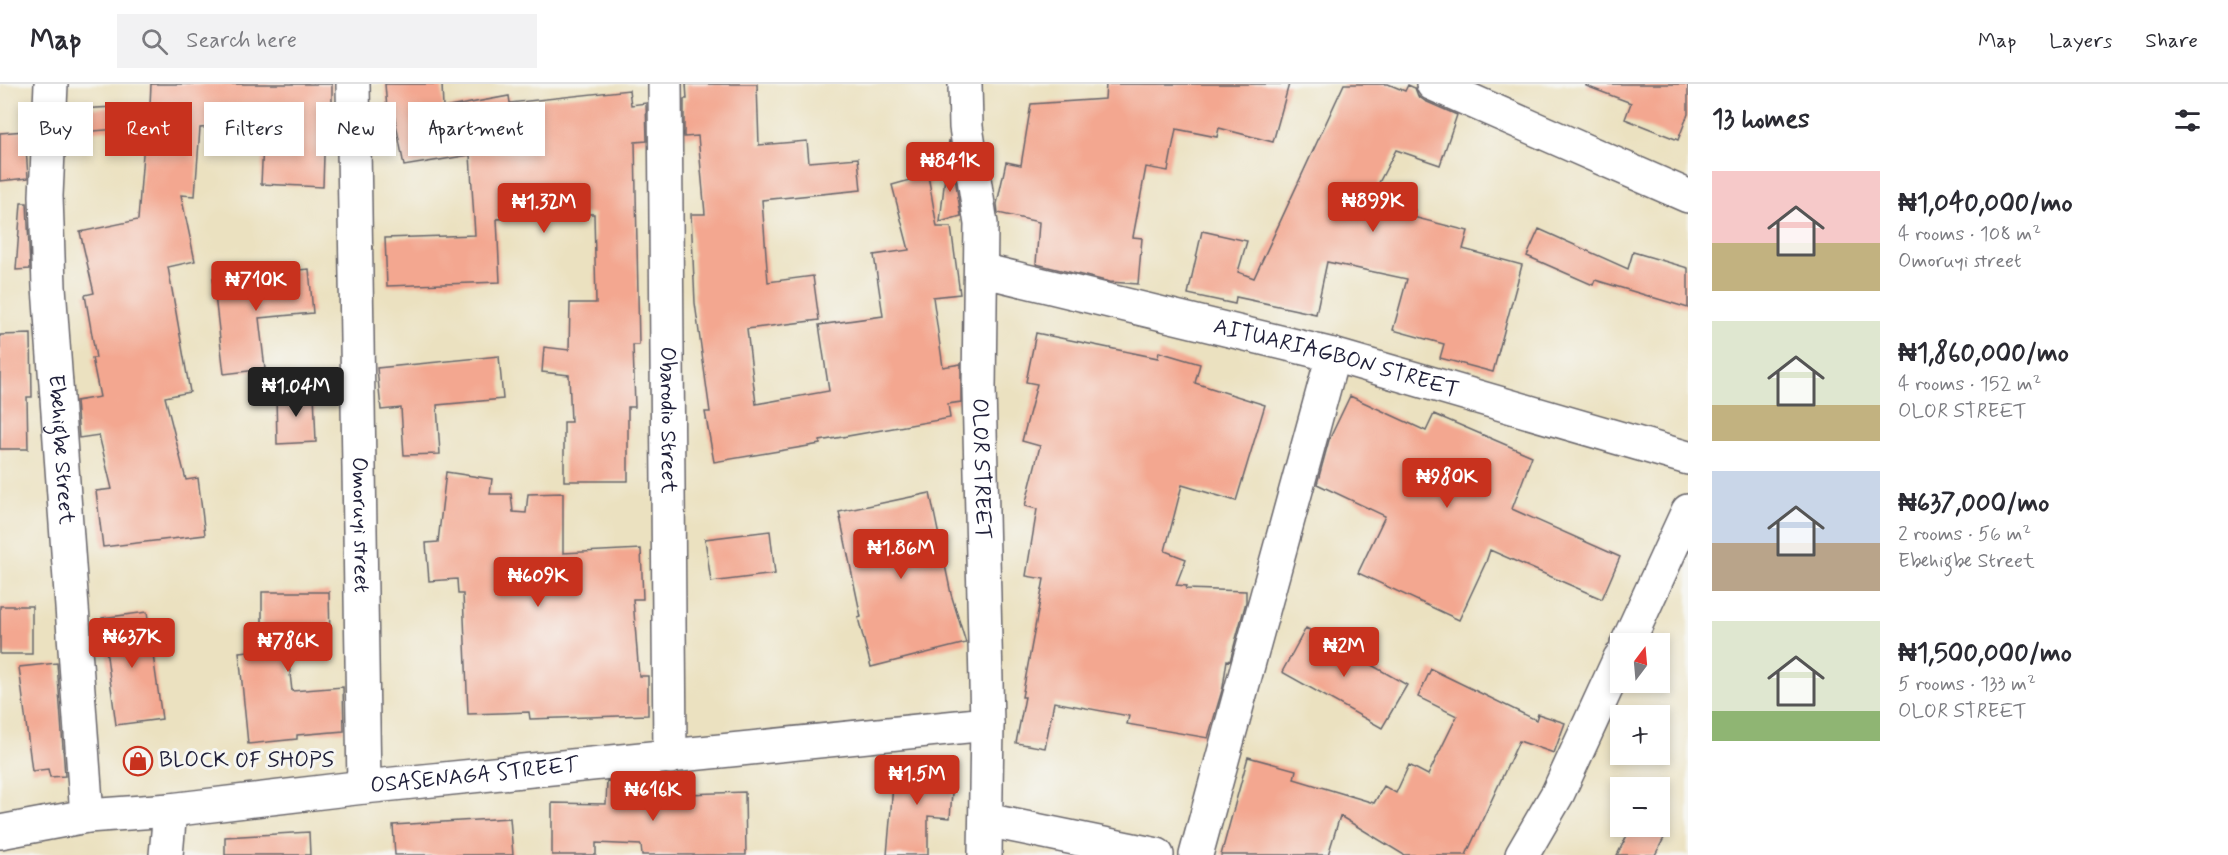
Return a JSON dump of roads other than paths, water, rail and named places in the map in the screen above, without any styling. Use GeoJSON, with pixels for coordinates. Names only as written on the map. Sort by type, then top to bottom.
{"type":"FeatureCollection","features":[{"type":"Feature","properties":{"kind":"street","name":"Ebehigbe Street"},"geometry":{"type":"LineString","coordinates":[[51,84],[46,196],[49,287],[87,816]]}},
{"type":"Feature","properties":{"kind":"street","name":"Omoruyi street"},"geometry":{"type":"LineString","coordinates":[[353,84],[364,787]]}},
{"type":"Feature","properties":{"kind":"street","name":"Obarodio Street"},"geometry":{"type":"LineString","coordinates":[[665,84],[670,757]]}},
{"type":"Feature","properties":{"kind":"street","name":"OLOR STREET"},"geometry":{"type":"LineString","coordinates":[[965,84],[966,127],[981,224],[979,389],[987,724],[985,855]]}},
{"type":"Feature","properties":{"kind":"street"},"geometry":{"type":"LineString","coordinates":[[1433,84],[1688,196]]}},
{"type":"Feature","properties":{"kind":"street","name":"AITUARIAGBON STREET"},"geometry":{"type":"LineString","coordinates":[[981,270],[1333,355],[1688,458]]}},
{"type":"Feature","properties":{"kind":"street"},"geometry":{"type":"LineString","coordinates":[[1196,855],[1333,355]]}},
{"type":"Feature","properties":{"kind":"street"},"geometry":{"type":"LineString","coordinates":[[1632,633],[1688,511]]}},
{"type":"Feature","properties":{"kind":"street"},"geometry":{"type":"LineString","coordinates":[[1522,855],[1558,793],[1610,680]]}},
{"type":"Feature","properties":{"kind":"street","name":"OSASENAGA STREET"},"geometry":{"type":"LineString","coordinates":[[0,832],[87,816],[170,810],[364,787],[987,724]]}},
{"type":"Feature","properties":{"kind":"street"},"geometry":{"type":"LineString","coordinates":[[166,855],[170,810]]}},
{"type":"Feature","properties":{"kind":"street"},"geometry":{"type":"LineString","coordinates":[[986,820],[1157,855]]}},
{"type":"Feature","properties":{"kind":"place","name":"BLOCK OF SHOPS"},"geometry":{"type":"Point","coordinates":[138,761]}}]}
